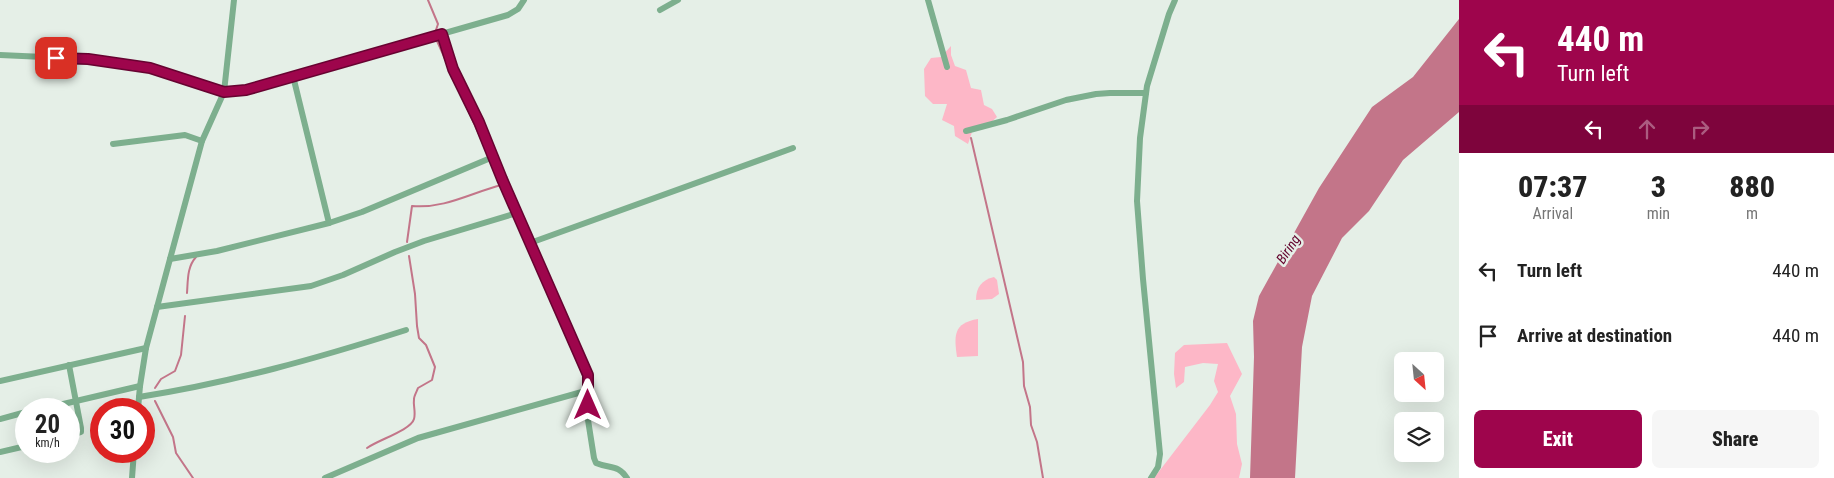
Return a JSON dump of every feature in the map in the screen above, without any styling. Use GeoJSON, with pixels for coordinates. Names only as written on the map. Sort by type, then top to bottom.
{"type":"FeatureCollection","features":[{"type":"Feature","properties":{"kind":"street"},"geometry":{"type":"LineString","coordinates":[[234,0],[224,92],[202,141],[146,348],[139,398],[261,373],[406,330]]}},
{"type":"Feature","properties":{"kind":"street"},"geometry":{"type":"LineString","coordinates":[[0,55],[88,59],[150,68],[224,92],[246,90],[508,15],[518,9],[524,0]]}},
{"type":"Feature","properties":{"kind":"street"},"geometry":{"type":"LineString","coordinates":[[660,10],[678,0]]}},
{"type":"Feature","properties":{"kind":"street"},"geometry":{"type":"LineString","coordinates":[[928,0],[947,67]]}},
{"type":"Feature","properties":{"kind":"street"},"geometry":{"type":"LineString","coordinates":[[1150,478],[1158,467],[1160,454],[1137,201],[1140,138],[1146,93],[1169,14],[1175,0]]}},
{"type":"Feature","properties":{"kind":"street"},"geometry":{"type":"LineString","coordinates":[[442,34],[453,69],[479,122],[588,375],[588,420],[596,463],[615,467],[621,470],[627,478]]}},
{"type":"Feature","properties":{"kind":"street"},"geometry":{"type":"LineString","coordinates":[[293,76],[329,223]]}},
{"type":"Feature","properties":{"kind":"street"},"geometry":{"type":"LineString","coordinates":[[966,131],[1081,97],[1110,92],[1146,93]]}},
{"type":"Feature","properties":{"kind":"street"},"geometry":{"type":"LineString","coordinates":[[113,144],[185,135],[202,141]]}},
{"type":"Feature","properties":{"kind":"street"},"geometry":{"type":"LineString","coordinates":[[530,243],[792,148]]}},
{"type":"Feature","properties":{"kind":"street"},"geometry":{"type":"LineString","coordinates":[[170,259],[217,251],[329,223],[362,212],[493,157]]}},
{"type":"Feature","properties":{"kind":"street"},"geometry":{"type":"LineString","coordinates":[[157,307],[310,286],[343,275],[424,241],[517,213]]}},
{"type":"Feature","properties":{"kind":"street"},"geometry":{"type":"LineString","coordinates":[[0,381],[146,348]]}},
{"type":"Feature","properties":{"kind":"street"},"geometry":{"type":"LineString","coordinates":[[69,365],[74,398]]}},
{"type":"Feature","properties":{"kind":"street"},"geometry":{"type":"LineString","coordinates":[[80,400],[140,386]]}},
{"type":"Feature","properties":{"kind":"street"},"geometry":{"type":"LineString","coordinates":[[325,478],[418,438],[589,390]]}},
{"type":"Feature","properties":{"kind":"street"},"geometry":{"type":"LineString","coordinates":[[0,419],[15,415]]}},
{"type":"Feature","properties":{"kind":"street"},"geometry":{"type":"LineString","coordinates":[[0,452],[15,449]]}},
{"type":"Feature","properties":{"kind":"street"},"geometry":{"type":"LineString","coordinates":[[132,478],[133,463]]}},
{"type":"Feature","properties":{"kind":"shaded area"},"geometry":{"type":"Polygon","coordinates":[[[951,46],[951,55],[955,66],[966,70],[971,88],[981,90],[984,105],[992,109],[997,117],[984,129],[972,132],[968,144],[955,136],[954,126],[942,120],[947,104],[933,104],[925,96],[924,69],[931,58],[941,57],[951,46]]]}},
{"type":"Feature","properties":{"kind":"shaded area"},"geometry":{"type":"Polygon","coordinates":[[[994,277],[997,280],[999,294],[992,299],[976,300],[980,285],[994,277]]]}},
{"type":"Feature","properties":{"kind":"shaded area"},"geometry":{"type":"Polygon","coordinates":[[[978,319],[978,356],[957,357],[957,332],[964,324],[978,319]]]}},
{"type":"Feature","properties":{"kind":"shaded area"},"geometry":{"type":"Polygon","coordinates":[[[1227,343],[1242,374],[1230,396],[1236,414],[1237,444],[1242,464],[1239,478],[1154,478],[1218,392],[1214,381],[1218,364],[1203,363],[1185,367],[1184,382],[1176,388],[1174,374],[1175,353],[1184,345],[1227,343]]]}},
{"type":"Feature","properties":{"kind":"water","name":"Biring"},"geometry":{"type":"Polygon","coordinates":[[[1459,19],[1459,112],[1403,160],[1369,211],[1342,238],[1312,296],[1302,347],[1295,478],[1250,478],[1254,357],[1253,321],[1259,296],[1319,188],[1372,107],[1413,77],[1459,19]]]}},
{"type":"Feature","properties":{"kind":"waterway"},"geometry":{"type":"LineString","coordinates":[[428,0],[438,24],[435,33]]}},
{"type":"Feature","properties":{"kind":"waterway"},"geometry":{"type":"LineString","coordinates":[[437,41],[487,152]]}},
{"type":"Feature","properties":{"kind":"waterway"},"geometry":{"type":"LineString","coordinates":[[971,138],[1023,362],[1024,386],[1030,407],[1031,425],[1037,442],[1043,478]]}},
{"type":"Feature","properties":{"kind":"waterway"},"geometry":{"type":"LineString","coordinates":[[407,242],[412,206],[446,203],[501,185],[492,163]]}},
{"type":"Feature","properties":{"kind":"waterway"},"geometry":{"type":"LineString","coordinates":[[501,185],[512,212]]}},
{"type":"Feature","properties":{"kind":"waterway"},"geometry":{"type":"LineString","coordinates":[[367,448],[401,431],[412,423],[415,416],[414,398],[418,388],[432,380],[435,367],[426,345],[419,338],[409,256]]}},
{"type":"Feature","properties":{"kind":"waterway"},"geometry":{"type":"LineString","coordinates":[[187,293],[189,269],[196,257]]}},
{"type":"Feature","properties":{"kind":"waterway"},"geometry":{"type":"LineString","coordinates":[[155,388],[161,379],[175,371],[181,355],[185,316]]}},
{"type":"Feature","properties":{"kind":"waterway"},"geometry":{"type":"LineString","coordinates":[[155,401],[173,437],[176,453],[193,478]]}},
{"type":"Feature","properties":{"kind":"route"},"geometry":{"type":"LineString","coordinates":[[56,58],[88,59],[150,68],[224,92],[246,90],[442,34],[453,69],[479,122],[588,375],[588,405]]}}]}
